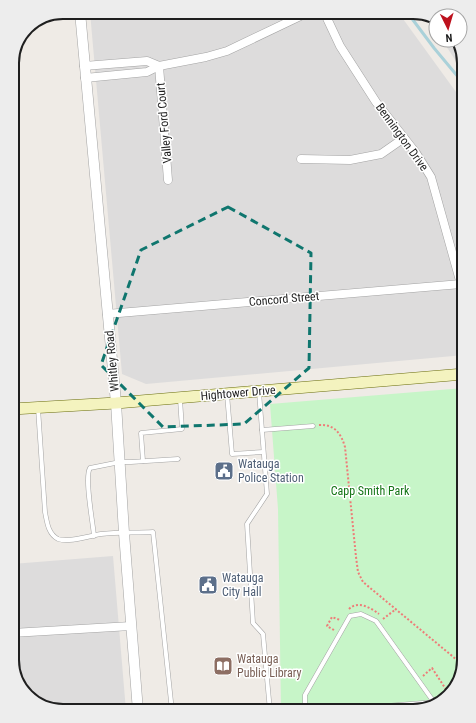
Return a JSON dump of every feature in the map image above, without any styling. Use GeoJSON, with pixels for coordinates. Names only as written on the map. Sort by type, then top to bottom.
{"type":"FeatureCollection","features":[{"type":"Feature","properties":{"kind":"main road","name":"Hightower Drive"},"geometry":{"type":"LineString","coordinates":[[19,408],[116,403],[457,375]]}},
{"type":"Feature","properties":{"kind":"street","name":"Whitley Road"},"geometry":{"type":"LineString","coordinates":[[81,19],[116,403],[124,533],[137,704]]}},
{"type":"Feature","properties":{"kind":"street"},"geometry":{"type":"LineString","coordinates":[[85,78],[147,72],[159,66],[206,57],[227,51],[294,19]]}},
{"type":"Feature","properties":{"kind":"street","name":"Bennington Drive"},"geometry":{"type":"LineString","coordinates":[[327,19],[340,46],[376,102],[416,153],[431,177],[457,273]]}},
{"type":"Feature","properties":{"kind":"street"},"geometry":{"type":"LineString","coordinates":[[84,66],[147,61],[159,66]]}},
{"type":"Feature","properties":{"kind":"street","name":"Valley Ford Court"},"geometry":{"type":"LineString","coordinates":[[159,66],[168,180]]}},
{"type":"Feature","properties":{"kind":"street"},"geometry":{"type":"LineString","coordinates":[[301,159],[350,160],[381,154],[404,138]]}},
{"type":"Feature","properties":{"kind":"street","name":"Concord Street"},"geometry":{"type":"LineString","coordinates":[[107,314],[457,284]]}},
{"type":"Feature","properties":{"kind":"street"},"geometry":{"type":"LineString","coordinates":[[19,633],[131,626]]}},
{"type":"Feature","properties":{"kind":"lane"},"geometry":{"type":"LineString","coordinates":[[259,391],[266,494],[247,524],[253,623],[263,634],[269,704]]}},
{"type":"Feature","properties":{"kind":"lane"},"geometry":{"type":"LineString","coordinates":[[227,394],[232,454],[263,452]]}},
{"type":"Feature","properties":{"kind":"lane"},"geometry":{"type":"LineString","coordinates":[[143,461],[141,433],[182,429],[180,397]]}},
{"type":"Feature","properties":{"kind":"lane"},"geometry":{"type":"LineString","coordinates":[[38,407],[45,512],[48,528],[52,534],[59,539],[78,539],[124,533],[153,532],[171,704]]}},
{"type":"Feature","properties":{"kind":"lane"},"geometry":{"type":"LineString","coordinates":[[262,430],[312,426]]}},
{"type":"Feature","properties":{"kind":"lane"},"geometry":{"type":"LineString","coordinates":[[94,536],[90,508],[88,471],[90,468],[120,462],[178,459]]}},
{"type":"Feature","properties":{"kind":"lane"},"geometry":{"type":"LineString","coordinates":[[305,704],[305,695],[350,616],[361,614],[376,621],[432,700]]}},
{"type":"Feature","properties":{"kind":"path"},"geometry":{"type":"LineString","coordinates":[[312,426],[325,425],[332,427],[342,436],[345,447],[358,572],[363,582],[457,660]]}},
{"type":"Feature","properties":{"kind":"path"},"geometry":{"type":"LineString","coordinates":[[419,680],[432,668],[446,689]]}},
{"type":"Feature","properties":{"kind":"highlighted area"},"geometry":{"type":"Polygon","coordinates":[[[228,207],[311,253],[309,368],[244,424],[163,427],[101,365],[141,250],[228,207]]]}},
{"type":"Feature","properties":{"kind":"shaded area"},"geometry":{"type":"Polygon","coordinates":[[[91,19],[403,19],[457,93],[457,356],[146,384],[122,374],[91,19]]]}},
{"type":"Feature","properties":{"kind":"shaded area"},"geometry":{"type":"Polygon","coordinates":[[[447,48],[455,48],[457,62],[447,48]]]}},
{"type":"Feature","properties":{"kind":"shaded area"},"geometry":{"type":"Polygon","coordinates":[[[113,556],[125,704],[54,703],[38,697],[28,687],[22,677],[19,666],[19,563],[113,556]]]}},
{"type":"Feature","properties":{"kind":"green space","name":"Capp Smith Park"},"geometry":{"type":"Polygon","coordinates":[[[457,389],[457,666],[454,677],[448,687],[440,695],[430,701],[419,704],[281,704],[278,509],[270,404],[457,389]]]}},
{"type":"Feature","properties":{"kind":"waterway"},"geometry":{"type":"LineString","coordinates":[[412,19],[457,76]]}},
{"type":"Feature","properties":{"kind":"place","name":"Watauga Police Station"},"geometry":{"type":"Point","coordinates":[224,471]}},
{"type":"Feature","properties":{"kind":"place","name":"Watauga City Hall"},"geometry":{"type":"Point","coordinates":[208,585]}},
{"type":"Feature","properties":{"kind":"place","name":"Watauga Public Library"},"geometry":{"type":"Point","coordinates":[223,666]}}]}
